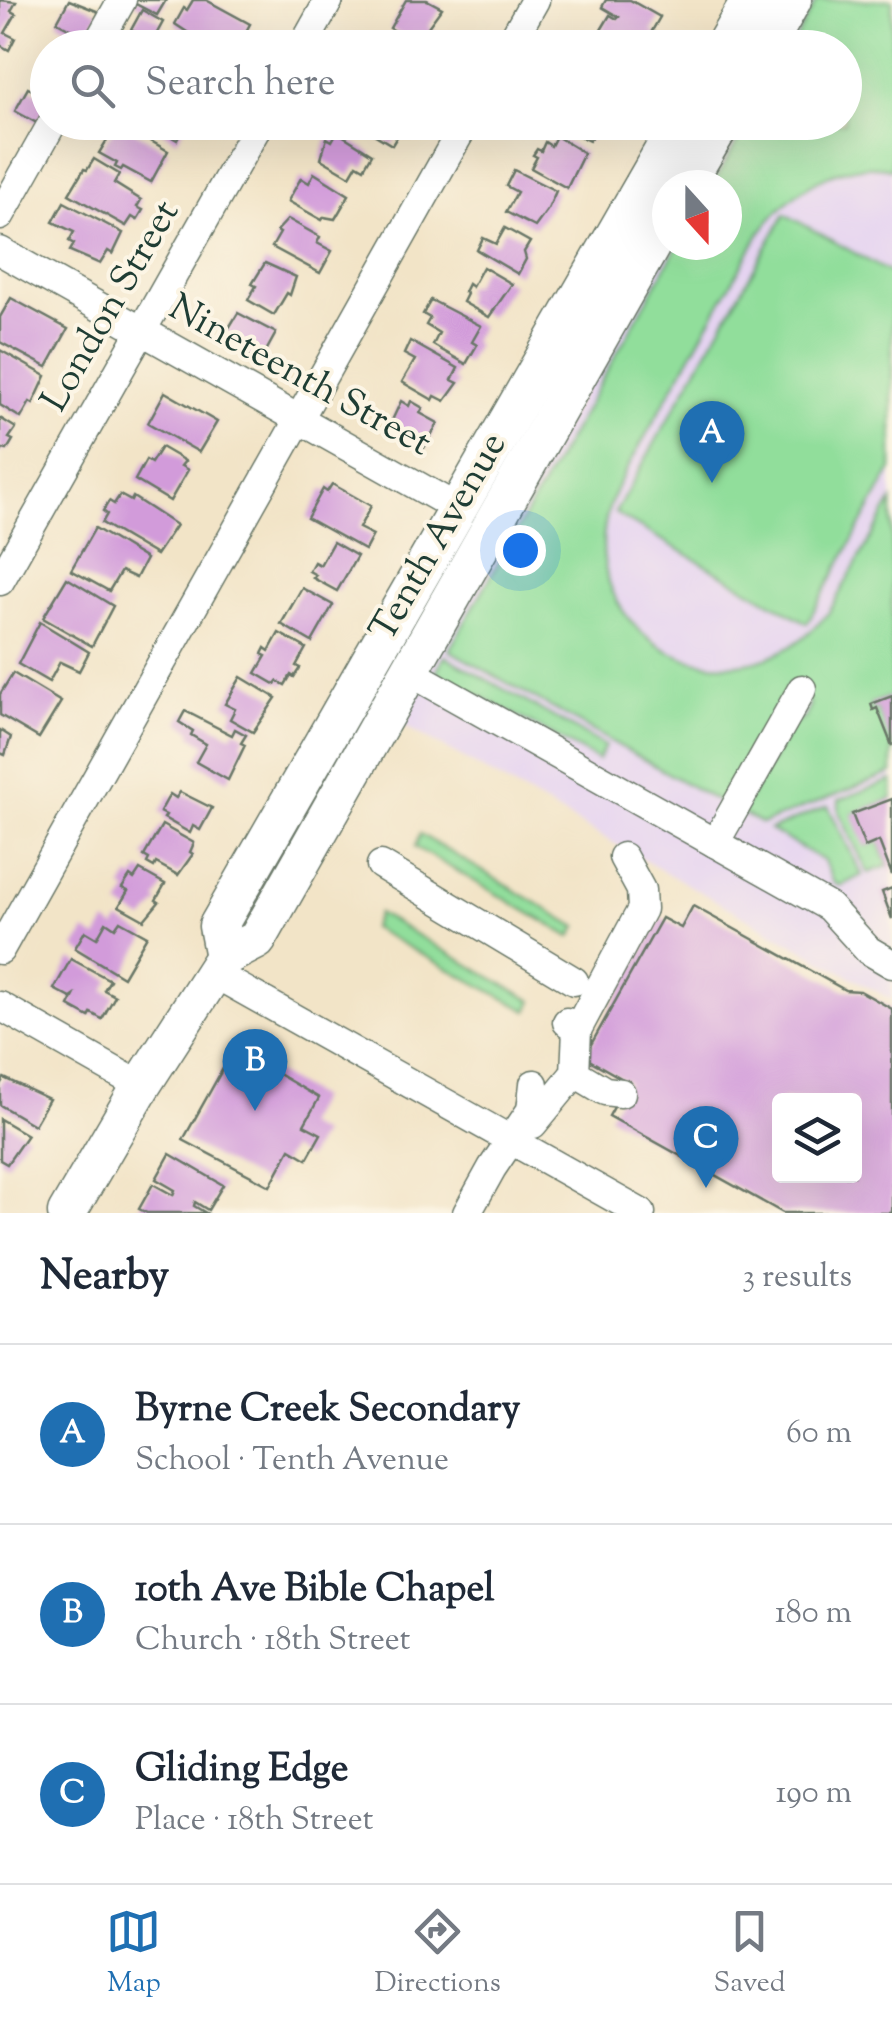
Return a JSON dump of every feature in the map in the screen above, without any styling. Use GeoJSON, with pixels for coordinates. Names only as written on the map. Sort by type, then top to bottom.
{"type":"FeatureCollection","features":[{"type":"Feature","properties":{"kind":"main road"},"geometry":{"type":"LineString","coordinates":[[733,30],[750,0]]}},
{"type":"Feature","properties":{"kind":"main road"},"geometry":{"type":"LineString","coordinates":[[775,30],[792,0]]}},
{"type":"Feature","properties":{"kind":"main road","name":"Tenth Avenue"},"geometry":{"type":"LineString","coordinates":[[220,966],[218,926],[670,140]]}},
{"type":"Feature","properties":{"kind":"main road"},"geometry":{"type":"LineString","coordinates":[[695,170],[712,140]]}},
{"type":"Feature","properties":{"kind":"main road","name":"Tenth Avenue"},"geometry":{"type":"LineString","coordinates":[[67,1213],[140,1086],[220,966],[258,940],[652,244]]}},
{"type":"Feature","properties":{"kind":"street"},"geometry":{"type":"LineString","coordinates":[[106,30],[122,0]]}},
{"type":"Feature","properties":{"kind":"street"},"geometry":{"type":"LineString","coordinates":[[312,30],[330,0]]}},
{"type":"Feature","properties":{"kind":"street"},"geometry":{"type":"LineString","coordinates":[[518,30],[534,0]]}},
{"type":"Feature","properties":{"kind":"street"},"geometry":{"type":"LineString","coordinates":[[0,216],[43,140]]}},
{"type":"Feature","properties":{"kind":"street","name":"London Street"},"geometry":{"type":"LineString","coordinates":[[0,581],[250,140]]}},
{"type":"Feature","properties":{"kind":"street"},"geometry":{"type":"LineString","coordinates":[[0,950],[456,140]]}},
{"type":"Feature","properties":{"kind":"street","name":"Nineteenth Street"},"geometry":{"type":"LineString","coordinates":[[0,252],[456,508]]}},
{"type":"Feature","properties":{"kind":"street"},"geometry":{"type":"LineString","coordinates":[[410,672],[828,907],[868,950],[892,964]]}},
{"type":"Feature","properties":{"kind":"street"},"geometry":{"type":"LineString","coordinates":[[715,843],[802,689]]}},
{"type":"Feature","properties":{"kind":"street"},"geometry":{"type":"LineString","coordinates":[[467,1213],[522,1131],[575,1073],[572,1026],[642,909],[641,890],[623,856]]}},
{"type":"Feature","properties":{"kind":"street"},"geometry":{"type":"LineString","coordinates":[[381,865],[574,980]]}},
{"type":"Feature","properties":{"kind":"street"},"geometry":{"type":"LineString","coordinates":[[220,966],[522,1131],[641,1213]]}},
{"type":"Feature","properties":{"kind":"street"},"geometry":{"type":"LineString","coordinates":[[0,1006],[140,1086]]}},
{"type":"Feature","properties":{"kind":"street"},"geometry":{"type":"LineString","coordinates":[[575,1073],[610,1101]]}},
{"type":"Feature","properties":{"kind":"street"},"geometry":{"type":"LineString","coordinates":[[522,1131],[531,1110],[534,1084]]}},
{"type":"Feature","properties":{"kind":"shaded area"},"geometry":{"type":"Polygon","coordinates":[[[807,0],[892,0],[892,1000],[397,721],[658,260],[742,260],[742,170],[710,170],[727,140],[862,140],[862,30],[790,30],[807,0]]]}},
{"type":"Feature","properties":{"kind":"green space"},"geometry":{"type":"Polygon","coordinates":[[[817,0],[892,0],[892,169],[853,168],[818,180],[787,202],[761,231],[619,483],[604,534],[608,580],[629,618],[661,646],[701,662],[745,663],[789,647],[829,612],[892,501],[892,696],[871,704],[873,709],[877,708],[892,741],[892,773],[762,824],[741,813],[792,725],[804,718],[810,705],[806,696],[790,684],[771,716],[773,723],[724,805],[449,650],[670,260],[742,260],[742,170],[721,170],[738,140],[862,140],[862,30],[800,30],[817,0]]]}},
{"type":"Feature","properties":{"kind":"green space"},"geometry":{"type":"Polygon","coordinates":[[[785,214],[892,274],[892,469],[807,623],[615,513],[785,214]]]}},
{"type":"Feature","properties":{"kind":"green space"},"geometry":{"type":"Polygon","coordinates":[[[445,656],[605,746],[598,760],[436,672],[445,656]]]}},
{"type":"Feature","properties":{"kind":"green space"},"geometry":{"type":"Polygon","coordinates":[[[892,780],[892,799],[853,814],[866,846],[879,841],[888,866],[868,873],[839,812],[839,800],[892,780]]]}},
{"type":"Feature","properties":{"kind":"green space"},"geometry":{"type":"Polygon","coordinates":[[[828,806],[862,875],[841,886],[834,883],[824,861],[770,830],[828,806]]]}},
{"type":"Feature","properties":{"kind":"green space"},"geometry":{"type":"Polygon","coordinates":[[[420,834],[577,927],[571,937],[415,847],[420,834]]]}},
{"type":"Feature","properties":{"kind":"green space"},"geometry":{"type":"Polygon","coordinates":[[[378,913],[533,1001],[528,1011],[372,928],[378,913]]]}},
{"type":"Feature","properties":{"kind":"building"},"geometry":{"type":"Polygon","coordinates":[[[0,0],[16,2],[11,11],[16,14],[5,33],[15,38],[9,50],[0,45],[0,0]]]}},
{"type":"Feature","properties":{"kind":"building"},"geometry":{"type":"Polygon","coordinates":[[[69,0],[99,12],[90,30],[72,30],[57,22],[69,0]]]}},
{"type":"Feature","properties":{"kind":"building"},"geometry":{"type":"Polygon","coordinates":[[[166,0],[157,15],[134,3],[166,0]]]}},
{"type":"Feature","properties":{"kind":"building"},"geometry":{"type":"Polygon","coordinates":[[[193,0],[206,0],[250,24],[247,30],[184,30],[175,24],[184,8],[187,10],[193,0]]]}},
{"type":"Feature","properties":{"kind":"building"},"geometry":{"type":"Polygon","coordinates":[[[406,0],[427,0],[442,8],[428,27],[433,30],[390,28],[406,0]]]}},
{"type":"Feature","properties":{"kind":"building"},"geometry":{"type":"Polygon","coordinates":[[[606,0],[630,0],[660,17],[653,30],[601,30],[610,15],[619,17],[602,7],[606,0]]]}},
{"type":"Feature","properties":{"kind":"building"},"geometry":{"type":"Polygon","coordinates":[[[142,10],[163,22],[159,30],[131,30],[142,10]]]}},
{"type":"Feature","properties":{"kind":"building"},"geometry":{"type":"Polygon","coordinates":[[[28,88],[30,89],[30,119],[15,111],[28,88]]]}},
{"type":"Feature","properties":{"kind":"building"},"geometry":{"type":"Polygon","coordinates":[[[107,140],[149,140],[168,151],[151,182],[123,167],[115,167],[117,163],[99,153],[107,140]]]}},
{"type":"Feature","properties":{"kind":"building"},"geometry":{"type":"Polygon","coordinates":[[[326,140],[350,140],[372,154],[364,168],[357,164],[350,176],[321,159],[326,140]]]}},
{"type":"Feature","properties":{"kind":"building"},"geometry":{"type":"Polygon","coordinates":[[[554,140],[563,140],[584,153],[567,188],[531,168],[537,149],[541,151],[545,142],[551,146],[554,140]]]}},
{"type":"Feature","properties":{"kind":"building"},"geometry":{"type":"Polygon","coordinates":[[[94,159],[119,174],[114,183],[141,200],[137,207],[143,210],[137,220],[132,217],[126,226],[69,194],[94,159]]]}},
{"type":"Feature","properties":{"kind":"building"},"geometry":{"type":"Polygon","coordinates":[[[514,170],[556,191],[535,227],[506,212],[517,192],[506,186],[514,170]]]}},
{"type":"Feature","properties":{"kind":"building"},"geometry":{"type":"Polygon","coordinates":[[[314,173],[349,195],[335,219],[322,220],[288,201],[301,178],[309,183],[314,173]]]}},
{"type":"Feature","properties":{"kind":"building"},"geometry":{"type":"Polygon","coordinates":[[[64,202],[123,233],[113,254],[108,251],[100,264],[70,251],[74,244],[69,241],[74,232],[53,222],[64,202]]]}},
{"type":"Feature","properties":{"kind":"building"},"geometry":{"type":"Polygon","coordinates":[[[288,219],[320,237],[317,243],[332,251],[320,273],[272,247],[280,233],[277,231],[288,219]]]}},
{"type":"Feature","properties":{"kind":"building"},"geometry":{"type":"Polygon","coordinates":[[[505,228],[530,242],[518,274],[477,250],[483,238],[496,244],[505,228]]]}},
{"type":"Feature","properties":{"kind":"building"},"geometry":{"type":"Polygon","coordinates":[[[265,263],[296,277],[290,295],[287,293],[274,315],[248,300],[256,286],[252,284],[265,263]]]}},
{"type":"Feature","properties":{"kind":"building"},"geometry":{"type":"Polygon","coordinates":[[[483,267],[512,284],[489,317],[463,302],[468,284],[472,287],[483,267]]]}},
{"type":"Feature","properties":{"kind":"building"},"geometry":{"type":"Polygon","coordinates":[[[11,298],[68,329],[47,367],[0,342],[0,317],[11,298]]]}},
{"type":"Feature","properties":{"kind":"building"},"geometry":{"type":"Polygon","coordinates":[[[431,300],[481,326],[472,342],[477,345],[466,364],[433,345],[439,333],[426,325],[430,318],[423,314],[431,300]]]}},
{"type":"Feature","properties":{"kind":"building"},"geometry":{"type":"Polygon","coordinates":[[[238,313],[276,333],[260,362],[221,341],[238,313]]]}},
{"type":"Feature","properties":{"kind":"building"},"geometry":{"type":"Polygon","coordinates":[[[410,341],[458,368],[452,380],[458,383],[445,401],[435,396],[433,400],[402,382],[415,360],[404,354],[410,341]]]}},
{"type":"Feature","properties":{"kind":"building"},"geometry":{"type":"Polygon","coordinates":[[[0,350],[46,376],[33,404],[30,402],[21,418],[0,405],[0,350]]]}},
{"type":"Feature","properties":{"kind":"building"},"geometry":{"type":"Polygon","coordinates":[[[165,392],[217,422],[199,452],[148,423],[165,392]]]}},
{"type":"Feature","properties":{"kind":"building"},"geometry":{"type":"Polygon","coordinates":[[[401,401],[409,406],[411,401],[423,408],[420,413],[438,423],[424,448],[405,442],[407,438],[389,427],[401,401]]]}},
{"type":"Feature","properties":{"kind":"building"},"geometry":{"type":"Polygon","coordinates":[[[0,418],[16,428],[7,450],[0,454],[0,418]]]}},
{"type":"Feature","properties":{"kind":"building"},"geometry":{"type":"Polygon","coordinates":[[[161,447],[185,461],[181,466],[188,470],[170,501],[135,480],[146,460],[151,463],[161,447]]]}},
{"type":"Feature","properties":{"kind":"building"},"geometry":{"type":"Polygon","coordinates":[[[332,484],[371,506],[359,528],[373,535],[365,550],[307,518],[323,489],[327,492],[332,484]]]}},
{"type":"Feature","properties":{"kind":"building"},"geometry":{"type":"Polygon","coordinates":[[[120,495],[131,501],[133,497],[176,525],[156,555],[102,523],[109,501],[114,504],[120,495]]]}},
{"type":"Feature","properties":{"kind":"building"},"geometry":{"type":"Polygon","coordinates":[[[95,528],[146,559],[136,578],[121,571],[109,591],[71,570],[95,528]]]}},
{"type":"Feature","properties":{"kind":"building"},"geometry":{"type":"Polygon","coordinates":[[[333,542],[357,556],[337,591],[313,578],[316,575],[309,571],[314,562],[320,565],[333,542]]]}},
{"type":"Feature","properties":{"kind":"building"},"geometry":{"type":"Polygon","coordinates":[[[67,578],[113,606],[92,646],[43,618],[67,578]]]}},
{"type":"Feature","properties":{"kind":"building"},"geometry":{"type":"Polygon","coordinates":[[[302,588],[333,605],[312,642],[281,624],[302,588]]]}},
{"type":"Feature","properties":{"kind":"building"},"geometry":{"type":"Polygon","coordinates":[[[40,622],[89,652],[79,671],[60,662],[49,682],[18,664],[40,622]]]}},
{"type":"Feature","properties":{"kind":"building"},"geometry":{"type":"Polygon","coordinates":[[[279,633],[306,648],[296,666],[300,668],[285,685],[256,673],[266,656],[262,654],[265,648],[269,651],[279,633]]]}},
{"type":"Feature","properties":{"kind":"building"},"geometry":{"type":"Polygon","coordinates":[[[13,673],[61,702],[39,738],[0,715],[0,694],[13,673]]]}},
{"type":"Feature","properties":{"kind":"building"},"geometry":{"type":"Polygon","coordinates":[[[241,677],[276,698],[253,732],[230,719],[235,709],[225,704],[241,677]]]}},
{"type":"Feature","properties":{"kind":"building"},"geometry":{"type":"Polygon","coordinates":[[[892,696],[892,746],[877,708],[873,710],[871,704],[892,696]]]}},
{"type":"Feature","properties":{"kind":"building"},"geometry":{"type":"Polygon","coordinates":[[[185,711],[232,735],[235,729],[246,735],[228,780],[196,762],[206,744],[179,722],[185,711]]]}},
{"type":"Feature","properties":{"kind":"building"},"geometry":{"type":"Polygon","coordinates":[[[0,730],[11,737],[5,755],[0,753],[0,730]]]}},
{"type":"Feature","properties":{"kind":"building"},"geometry":{"type":"Polygon","coordinates":[[[180,792],[212,808],[200,830],[193,826],[190,833],[160,812],[170,794],[176,798],[180,792]]]}},
{"type":"Feature","properties":{"kind":"building"},"geometry":{"type":"Polygon","coordinates":[[[892,799],[892,875],[879,841],[865,847],[852,814],[892,799]]]}},
{"type":"Feature","properties":{"kind":"building"},"geometry":{"type":"Polygon","coordinates":[[[162,825],[194,843],[190,852],[193,854],[178,875],[156,863],[154,867],[144,856],[162,825]]]}},
{"type":"Feature","properties":{"kind":"building"},"geometry":{"type":"Polygon","coordinates":[[[140,870],[165,884],[156,900],[159,902],[144,920],[119,906],[128,891],[122,888],[140,870]]]}},
{"type":"Feature","properties":{"kind":"building"},"geometry":{"type":"Polygon","coordinates":[[[892,888],[892,919],[882,892],[892,888]]]}},
{"type":"Feature","properties":{"kind":"building"},"geometry":{"type":"Polygon","coordinates":[[[693,906],[845,990],[860,991],[892,1009],[892,1213],[783,1213],[609,1116],[628,1082],[584,1057],[662,918],[681,928],[693,906]]]}},
{"type":"Feature","properties":{"kind":"building"},"geometry":{"type":"Polygon","coordinates":[[[120,921],[147,936],[123,977],[75,948],[85,931],[97,938],[106,922],[115,928],[120,921]]]}},
{"type":"Feature","properties":{"kind":"building"},"geometry":{"type":"Polygon","coordinates":[[[71,959],[110,980],[104,990],[115,996],[102,1019],[69,1006],[74,996],[54,989],[71,959]]]}},
{"type":"Feature","properties":{"kind":"building"},"geometry":{"type":"Polygon","coordinates":[[[230,1056],[240,1061],[251,1058],[319,1098],[304,1125],[321,1134],[307,1159],[290,1149],[270,1186],[183,1140],[230,1056]]]}},
{"type":"Feature","properties":{"kind":"building"},"geometry":{"type":"Polygon","coordinates":[[[4,1078],[49,1099],[34,1125],[0,1105],[4,1078]]]}},
{"type":"Feature","properties":{"kind":"building"},"geometry":{"type":"Polygon","coordinates":[[[0,1119],[27,1135],[7,1164],[0,1160],[0,1119]]]}},
{"type":"Feature","properties":{"kind":"building"},"geometry":{"type":"Polygon","coordinates":[[[170,1154],[223,1185],[208,1210],[195,1202],[194,1206],[206,1213],[147,1213],[139,1209],[153,1184],[173,1195],[175,1190],[156,1179],[170,1154]]]}},
{"type":"Feature","properties":{"kind":"place","name":"Byrne Creek Secondary"},"geometry":{"type":"Point","coordinates":[712,483]}},
{"type":"Feature","properties":{"kind":"place","name":"10th Ave Bible Chapel"},"geometry":{"type":"Point","coordinates":[255,1111]}},
{"type":"Feature","properties":{"kind":"place","name":"Gliding Edge"},"geometry":{"type":"Point","coordinates":[706,1188]}}]}
